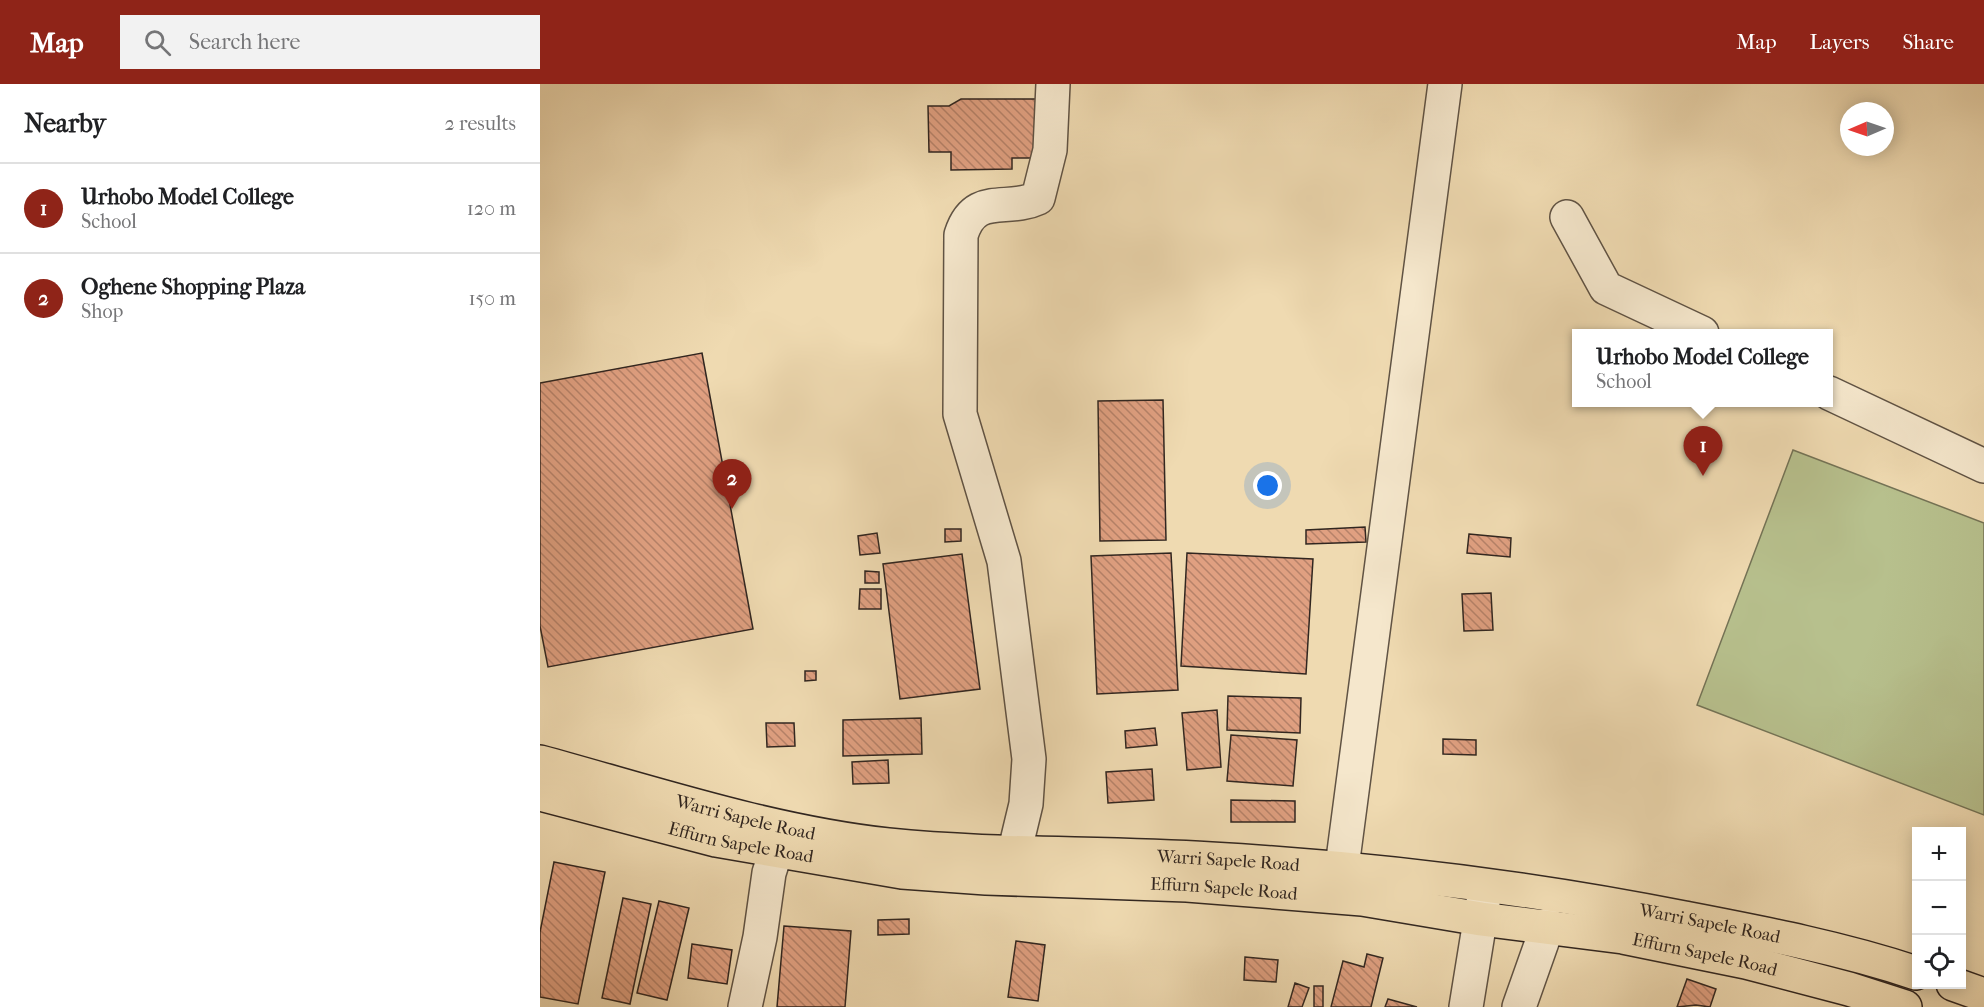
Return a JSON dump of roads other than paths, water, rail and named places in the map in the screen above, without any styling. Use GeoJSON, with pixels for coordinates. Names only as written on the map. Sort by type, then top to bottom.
{"type":"FeatureCollection","features":[{"type":"Feature","properties":{"kind":"highway","name":"Warri Sapele Road"},"geometry":{"type":"LineString","coordinates":[[540,762],[745,818],[818,834],[886,844],[1187,871],[1342,867],[1486,885],[1642,910],[1772,935],[1912,972]]}},
{"type":"Feature","properties":{"kind":"highway","name":"Effurn Sapele Road"},"geometry":{"type":"LineString","coordinates":[[540,794],[716,840],[902,872],[986,878],[1187,871],[1481,919],[1548,925],[1623,937],[1735,960],[1845,998],[1905,1007]]}},
{"type":"Feature","properties":{"kind":"highway"},"geometry":{"type":"LineString","coordinates":[[1966,989],[1984,995]]}},
{"type":"Feature","properties":{"kind":"street"},"geometry":{"type":"LineString","coordinates":[[1014,854],[1026,804],[1029,759],[1004,561],[960,414],[961,235],[966,219],[985,206],[1027,203],[1038,198],[1050,150],[1053,84]]}},
{"type":"Feature","properties":{"kind":"street"},"geometry":{"type":"LineString","coordinates":[[1342,867],[1445,84]]}},
{"type":"Feature","properties":{"kind":"street"},"geometry":{"type":"LineString","coordinates":[[1568,217],[1606,288],[1693,329]]}},
{"type":"Feature","properties":{"kind":"street"},"geometry":{"type":"LineString","coordinates":[[1833,395],[1984,466]]}},
{"type":"Feature","properties":{"kind":"street"},"geometry":{"type":"LineString","coordinates":[[745,1007],[760,937],[769,873],[776,851]]}},
{"type":"Feature","properties":{"kind":"street"},"geometry":{"type":"LineString","coordinates":[[1466,1007],[1486,885]]}},
{"type":"Feature","properties":{"kind":"street"},"geometry":{"type":"LineString","coordinates":[[1519,1007],[1548,925]]}},
{"type":"Feature","properties":{"kind":"place","name":"Urhobo Model College"},"geometry":{"type":"Point","coordinates":[1703,476]}},
{"type":"Feature","properties":{"kind":"place","name":"Oghene Shopping Plaza"},"geometry":{"type":"Point","coordinates":[732,509]}}]}
